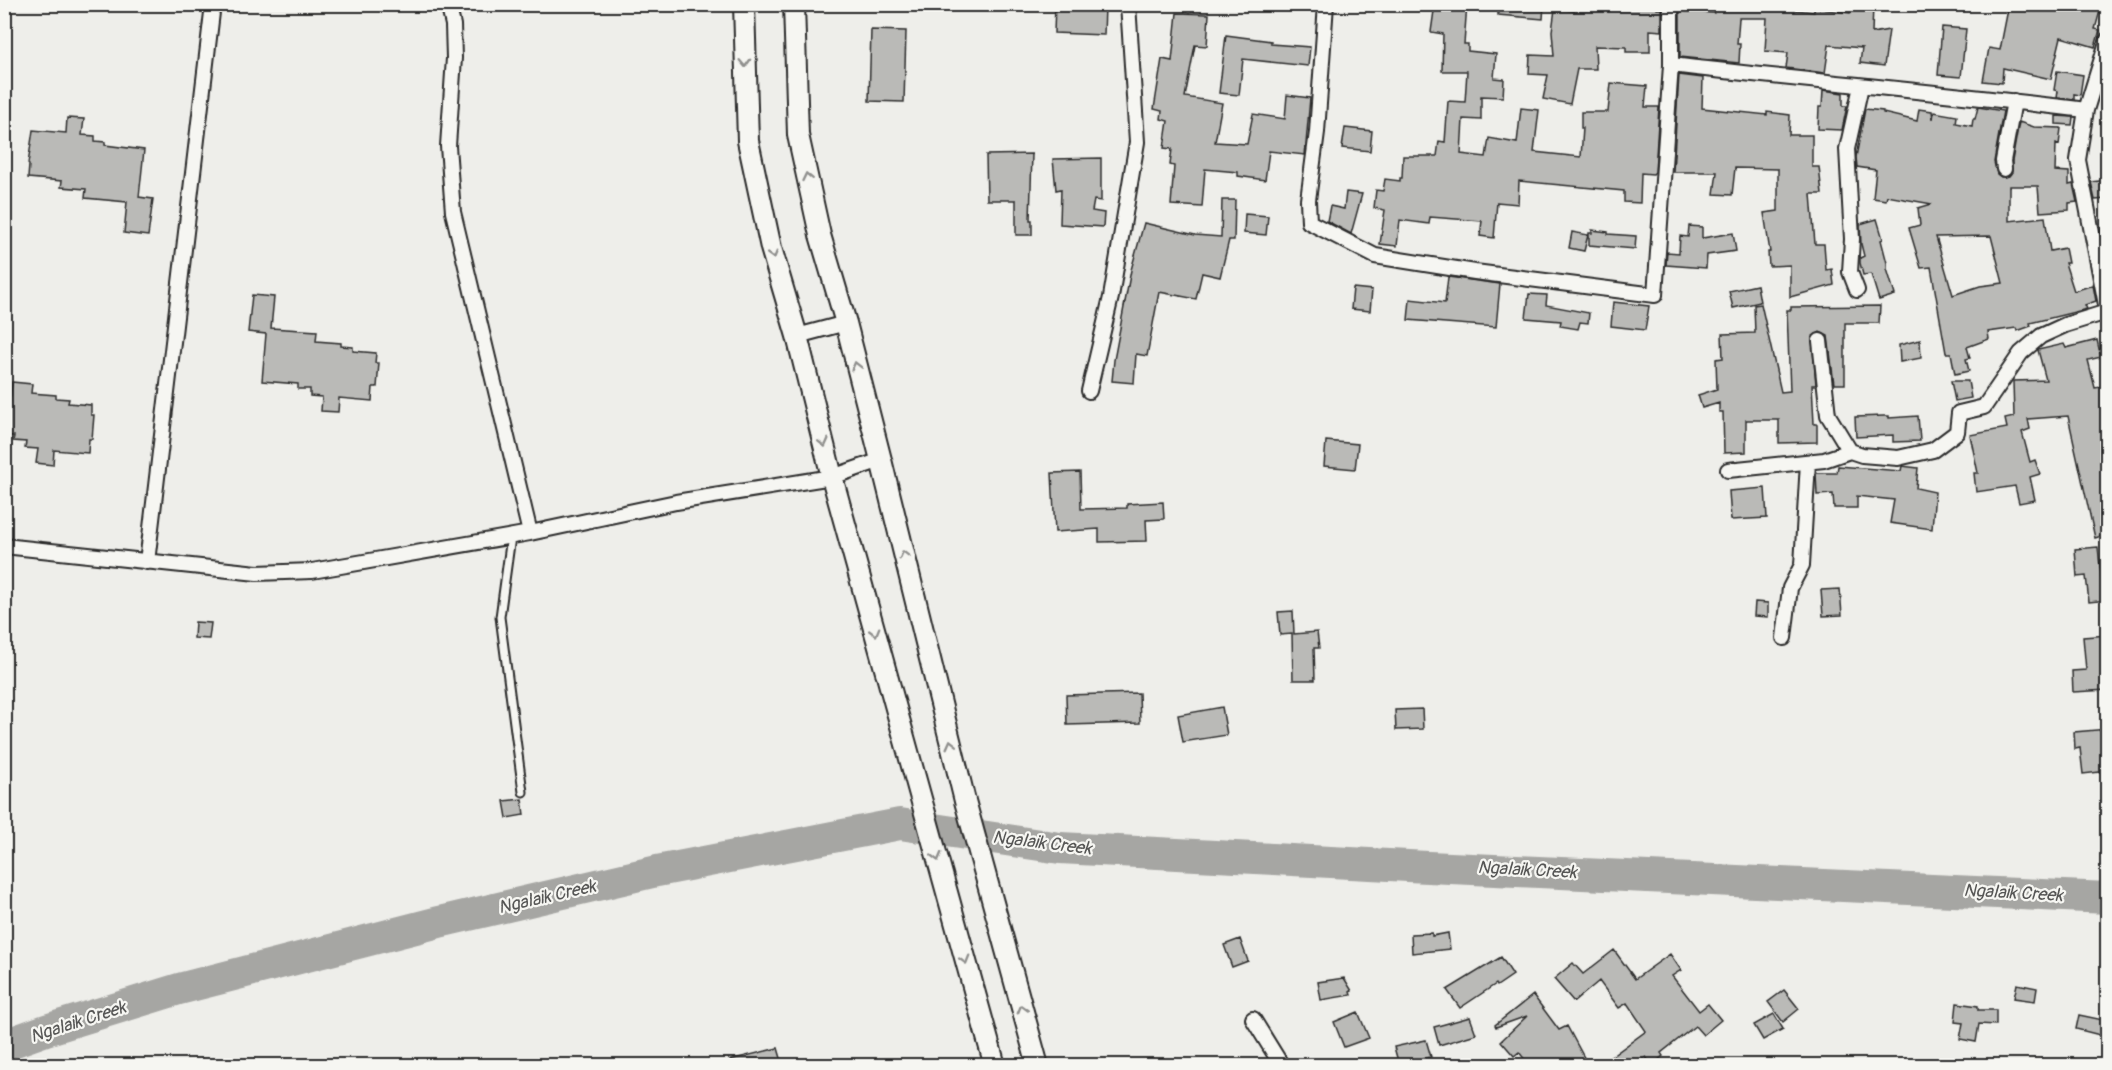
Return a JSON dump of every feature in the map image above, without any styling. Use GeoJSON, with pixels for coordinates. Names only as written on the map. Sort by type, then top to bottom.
{"type":"FeatureCollection","features":[{"type":"Feature","properties":{"kind":"main road"},"geometry":{"type":"LineString","coordinates":[[744,4],[748,141],[771,248],[797,336],[832,477],[995,1065]]}},
{"type":"Feature","properties":{"kind":"main road"},"geometry":{"type":"LineString","coordinates":[[794,4],[798,135],[820,235],[846,323],[965,801],[1038,1065]]}},
{"type":"Feature","properties":{"kind":"street"},"geometry":{"type":"LineString","coordinates":[[147,562],[213,4]]}},
{"type":"Feature","properties":{"kind":"street"},"geometry":{"type":"LineString","coordinates":[[448,4],[453,25],[454,58],[448,146],[453,212],[530,533]]}},
{"type":"Feature","properties":{"kind":"street"},"geometry":{"type":"LineString","coordinates":[[1089,391],[1111,297],[1137,142],[1128,4]]}},
{"type":"Feature","properties":{"kind":"street"},"geometry":{"type":"LineString","coordinates":[[1326,4],[1317,132],[1308,200],[1309,222],[1375,256],[1475,272],[1655,295],[1671,65],[1671,4]]}},
{"type":"Feature","properties":{"kind":"street"},"geometry":{"type":"LineString","coordinates":[[1728,470],[1824,460],[1850,451],[1862,455],[1898,458],[1933,450],[1957,432],[1959,413],[1983,407],[2021,353],[2041,336],[2107,313],[2078,160],[2086,110],[2108,39]]}},
{"type":"Feature","properties":{"kind":"street"},"geometry":{"type":"LineString","coordinates":[[1671,65],[2086,110]]}},
{"type":"Feature","properties":{"kind":"street"},"geometry":{"type":"LineString","coordinates":[[1857,290],[1850,272],[1852,240],[1846,149],[1861,86]]}},
{"type":"Feature","properties":{"kind":"street"},"geometry":{"type":"LineString","coordinates":[[2004,169],[2003,161],[2014,101]]}},
{"type":"Feature","properties":{"kind":"street"},"geometry":{"type":"LineString","coordinates":[[797,336],[846,323]]}},
{"type":"Feature","properties":{"kind":"street"},"geometry":{"type":"LineString","coordinates":[[1820,341],[1828,415],[1850,451]]}},
{"type":"Feature","properties":{"kind":"street"},"geometry":{"type":"LineString","coordinates":[[4,546],[256,573],[312,571],[511,537],[676,502],[832,477],[881,460]]}},
{"type":"Feature","properties":{"kind":"street"},"geometry":{"type":"LineString","coordinates":[[1784,639],[1786,604],[1790,588],[1802,565],[1808,462]]}},
{"type":"Feature","properties":{"kind":"street"},"geometry":{"type":"LineString","coordinates":[[1253,1019],[1282,1065]]}},
{"type":"Feature","properties":{"kind":"lane"},"geometry":{"type":"LineString","coordinates":[[511,537],[500,617],[523,792]]}},
{"type":"Feature","properties":{"kind":"building"},"geometry":{"type":"Polygon","coordinates":[[[1055,4],[1105,6],[1104,35],[1054,33],[1055,4]]]}},
{"type":"Feature","properties":{"kind":"building"},"geometry":{"type":"Polygon","coordinates":[[[1435,4],[1467,4],[1464,44],[1468,44],[1468,51],[1496,54],[1494,78],[1504,79],[1503,97],[1481,96],[1481,120],[1463,119],[1461,154],[1486,157],[1489,138],[1517,143],[1521,108],[1539,110],[1534,152],[1581,157],[1583,128],[1581,128],[1581,112],[1608,112],[1611,83],[1647,86],[1645,107],[1659,107],[1655,172],[1653,174],[1641,173],[1640,203],[1624,202],[1624,191],[1519,181],[1518,204],[1497,202],[1494,238],[1480,236],[1482,221],[1430,217],[1429,224],[1400,220],[1397,246],[1380,244],[1385,210],[1374,208],[1376,190],[1383,191],[1385,179],[1400,181],[1403,156],[1437,156],[1439,141],[1445,142],[1448,101],[1465,102],[1467,71],[1442,71],[1443,34],[1431,32],[1435,4]]]}},
{"type":"Feature","properties":{"kind":"building"},"geometry":{"type":"Polygon","coordinates":[[[1498,4],[1544,4],[1543,19],[1498,15],[1498,4]]]}},
{"type":"Feature","properties":{"kind":"building"},"geometry":{"type":"Polygon","coordinates":[[[1574,4],[1657,4],[1657,9],[1662,9],[1662,31],[1650,30],[1650,52],[1626,52],[1626,47],[1595,46],[1596,69],[1577,69],[1570,104],[1543,99],[1548,75],[1529,74],[1530,55],[1554,56],[1552,31],[1555,9],[1574,11],[1574,4]]]}},
{"type":"Feature","properties":{"kind":"building"},"geometry":{"type":"Polygon","coordinates":[[[1714,4],[1795,4],[1795,10],[1814,12],[1814,8],[1850,13],[1850,4],[1873,4],[1872,33],[1889,30],[1884,66],[1860,63],[1862,48],[1829,45],[1825,73],[1786,68],[1788,53],[1765,51],[1767,18],[1739,18],[1737,44],[1740,44],[1739,63],[1680,57],[1680,11],[1714,13],[1714,4]]]}},
{"type":"Feature","properties":{"kind":"building"},"geometry":{"type":"Polygon","coordinates":[[[2009,4],[2102,4],[2095,29],[2100,30],[2095,47],[2061,37],[2051,79],[2003,68],[2002,83],[1983,81],[1989,48],[2000,50],[2009,4]]]}},
{"type":"Feature","properties":{"kind":"building"},"geometry":{"type":"Polygon","coordinates":[[[1177,13],[1209,14],[1207,46],[1195,45],[1185,97],[1222,103],[1215,142],[1247,144],[1253,114],[1285,119],[1287,95],[1310,98],[1305,155],[1269,151],[1265,180],[1238,176],[1238,172],[1205,169],[1202,207],[1171,205],[1174,166],[1170,165],[1172,149],[1164,148],[1168,121],[1161,119],[1162,111],[1154,109],[1162,59],[1172,61],[1177,13]]]}},
{"type":"Feature","properties":{"kind":"building"},"geometry":{"type":"Polygon","coordinates":[[[1942,27],[1966,29],[1961,77],[1938,75],[1942,27]]]}},
{"type":"Feature","properties":{"kind":"building"},"geometry":{"type":"Polygon","coordinates":[[[871,30],[906,31],[904,102],[869,101],[871,30]]]}},
{"type":"Feature","properties":{"kind":"building"},"geometry":{"type":"Polygon","coordinates":[[[1226,35],[1271,41],[1271,44],[1310,47],[1308,66],[1243,59],[1239,95],[1219,93],[1226,35]]]}},
{"type":"Feature","properties":{"kind":"building"},"geometry":{"type":"Polygon","coordinates":[[[2057,71],[2083,75],[2080,95],[2074,94],[2074,100],[2057,98],[2058,91],[2054,90],[2057,71]]]}},
{"type":"Feature","properties":{"kind":"building"},"geometry":{"type":"Polygon","coordinates":[[[1679,75],[1703,78],[1702,108],[1767,115],[1767,112],[1790,115],[1789,135],[1812,135],[1812,167],[1819,167],[1822,194],[1811,194],[1815,244],[1824,244],[1826,270],[1832,269],[1834,285],[1790,297],[1790,265],[1769,266],[1768,252],[1770,252],[1764,213],[1778,211],[1778,169],[1735,168],[1732,195],[1714,194],[1717,172],[1673,172],[1679,75]]]}},
{"type":"Feature","properties":{"kind":"building"},"geometry":{"type":"Polygon","coordinates":[[[1823,90],[1843,93],[1843,106],[1847,106],[1842,130],[1818,129],[1819,107],[1822,107],[1823,90]]]}},
{"type":"Feature","properties":{"kind":"building"},"geometry":{"type":"Polygon","coordinates":[[[1978,107],[2003,111],[1994,162],[1997,174],[2001,177],[2009,176],[2012,172],[2019,122],[2034,127],[2061,128],[2059,145],[2056,144],[2055,171],[2069,172],[2069,185],[2073,184],[2077,202],[2069,203],[2069,210],[2040,212],[2038,186],[2009,186],[2009,221],[2045,217],[2050,251],[2065,248],[2068,263],[2065,263],[2074,291],[2093,285],[2096,301],[2085,305],[2087,309],[2030,323],[2031,326],[2017,331],[2016,328],[1988,332],[1989,339],[1967,347],[1970,358],[1966,359],[1969,371],[1955,374],[1951,353],[1946,353],[1931,267],[1921,268],[1909,228],[1920,225],[1918,208],[1932,204],[1887,196],[1886,200],[1873,198],[1876,170],[1857,167],[1856,157],[1865,109],[1883,111],[1883,113],[1917,121],[1919,109],[1932,111],[1933,119],[1934,112],[1957,116],[1956,123],[1972,126],[1973,119],[1975,119],[1978,107]],[[1991,236],[1936,237],[1953,295],[1980,286],[2003,283],[1991,236]]]}},
{"type":"Feature","properties":{"kind":"building"},"geometry":{"type":"Polygon","coordinates":[[[2056,116],[2073,117],[2072,125],[2056,124],[2056,116]]]}},
{"type":"Feature","properties":{"kind":"building"},"geometry":{"type":"Polygon","coordinates":[[[67,118],[84,119],[82,135],[95,136],[95,141],[105,142],[105,145],[144,150],[139,197],[153,199],[148,236],[124,233],[127,202],[85,198],[86,189],[61,187],[62,181],[28,178],[33,130],[66,133],[67,118]]]}},
{"type":"Feature","properties":{"kind":"building"},"geometry":{"type":"Polygon","coordinates":[[[1345,128],[1372,131],[1370,151],[1342,148],[1345,128]]]}},
{"type":"Feature","properties":{"kind":"building"},"geometry":{"type":"Polygon","coordinates":[[[1032,154],[1030,220],[1032,220],[1032,235],[1016,235],[1016,200],[987,200],[986,155],[1032,154]]]}},
{"type":"Feature","properties":{"kind":"building"},"geometry":{"type":"Polygon","coordinates":[[[1101,158],[1101,201],[1094,200],[1092,211],[1104,213],[1103,227],[1060,224],[1061,189],[1056,190],[1053,159],[1101,158]]]}},
{"type":"Feature","properties":{"kind":"building"},"geometry":{"type":"Polygon","coordinates":[[[2108,180],[2108,199],[2095,200],[2091,182],[2108,180]]]}},
{"type":"Feature","properties":{"kind":"building"},"geometry":{"type":"Polygon","coordinates":[[[1346,192],[1362,194],[1351,234],[1327,221],[1330,206],[1344,209],[1346,192]]]}},
{"type":"Feature","properties":{"kind":"building"},"geometry":{"type":"Polygon","coordinates":[[[1222,200],[1235,200],[1234,240],[1229,240],[1220,277],[1202,273],[1196,299],[1159,292],[1147,356],[1136,354],[1134,383],[1112,381],[1131,270],[1144,223],[1195,235],[1221,237],[1222,200]]]}},
{"type":"Feature","properties":{"kind":"building"},"geometry":{"type":"Polygon","coordinates":[[[1245,214],[1268,216],[1266,235],[1244,233],[1245,214]]]}},
{"type":"Feature","properties":{"kind":"building"},"geometry":{"type":"Polygon","coordinates":[[[1877,219],[1895,295],[1879,300],[1871,274],[1863,275],[1860,263],[1860,258],[1864,256],[1860,224],[1877,219]]]}},
{"type":"Feature","properties":{"kind":"building"},"geometry":{"type":"Polygon","coordinates":[[[1689,226],[1702,227],[1702,238],[1733,233],[1736,251],[1707,255],[1706,268],[1666,265],[1667,252],[1679,253],[1680,236],[1688,237],[1689,226]]]}},
{"type":"Feature","properties":{"kind":"building"},"geometry":{"type":"Polygon","coordinates":[[[1592,230],[1608,232],[1608,234],[1636,236],[1635,249],[1589,245],[1589,233],[1592,233],[1592,230]]]}},
{"type":"Feature","properties":{"kind":"building"},"geometry":{"type":"Polygon","coordinates":[[[1572,232],[1588,235],[1584,251],[1569,248],[1572,232]]]}},
{"type":"Feature","properties":{"kind":"building"},"geometry":{"type":"Polygon","coordinates":[[[1448,277],[1500,284],[1496,327],[1408,320],[1410,299],[1445,303],[1448,277]]]}},
{"type":"Feature","properties":{"kind":"building"},"geometry":{"type":"Polygon","coordinates":[[[1757,285],[1760,302],[1733,308],[1729,291],[1757,285]]]}},
{"type":"Feature","properties":{"kind":"building"},"geometry":{"type":"Polygon","coordinates":[[[1353,288],[1372,290],[1370,311],[1351,309],[1353,288]]]}},
{"type":"Feature","properties":{"kind":"building"},"geometry":{"type":"Polygon","coordinates":[[[1529,294],[1547,295],[1546,305],[1589,313],[1588,323],[1580,322],[1578,329],[1560,326],[1561,321],[1526,318],[1529,294]]]}},
{"type":"Feature","properties":{"kind":"building"},"geometry":{"type":"Polygon","coordinates":[[[252,295],[274,297],[271,328],[317,331],[316,341],[341,343],[341,346],[353,347],[353,351],[376,353],[375,363],[379,363],[377,387],[373,387],[372,401],[339,398],[338,412],[321,411],[322,397],[310,396],[310,389],[298,389],[298,384],[262,381],[266,334],[248,332],[252,295]]]}},
{"type":"Feature","properties":{"kind":"building"},"geometry":{"type":"Polygon","coordinates":[[[1613,302],[1649,306],[1645,330],[1611,326],[1613,302]]]}},
{"type":"Feature","properties":{"kind":"building"},"geometry":{"type":"Polygon","coordinates":[[[1761,304],[1781,392],[1790,391],[1787,310],[1791,310],[1791,307],[1880,306],[1879,323],[1845,323],[1845,384],[1834,384],[1828,336],[1820,332],[1812,337],[1816,385],[1812,385],[1817,442],[1779,443],[1779,420],[1746,420],[1746,452],[1724,453],[1723,412],[1719,412],[1719,403],[1702,408],[1698,395],[1717,389],[1716,359],[1723,358],[1722,334],[1755,333],[1754,305],[1761,304]]]}},
{"type":"Feature","properties":{"kind":"building"},"geometry":{"type":"Polygon","coordinates":[[[1920,340],[1921,358],[1900,362],[1899,345],[1920,340]]]}},
{"type":"Feature","properties":{"kind":"building"},"geometry":{"type":"Polygon","coordinates":[[[2097,340],[2101,357],[2088,360],[2095,388],[2108,386],[2108,534],[2095,538],[2068,416],[2028,419],[2030,429],[2022,432],[2030,462],[2035,460],[2040,474],[2030,477],[2035,500],[2019,503],[2015,486],[1976,492],[1974,473],[1978,473],[1970,435],[2007,428],[2005,419],[2014,417],[2013,381],[2046,380],[2038,350],[2064,344],[2066,348],[2097,340]]]}},
{"type":"Feature","properties":{"kind":"building"},"geometry":{"type":"Polygon","coordinates":[[[1951,381],[1968,381],[1971,398],[1955,401],[1951,381]]]}},
{"type":"Feature","properties":{"kind":"building"},"geometry":{"type":"Polygon","coordinates":[[[12,382],[32,384],[31,393],[56,395],[56,398],[69,399],[68,403],[91,405],[91,415],[94,415],[88,453],[54,450],[53,465],[36,463],[38,449],[25,448],[26,442],[13,441],[14,436],[4,436],[4,402],[10,402],[12,382]]]}},
{"type":"Feature","properties":{"kind":"building"},"geometry":{"type":"Polygon","coordinates":[[[1889,416],[1889,418],[1918,416],[1920,441],[1893,442],[1893,435],[1856,437],[1855,417],[1889,416]]]}},
{"type":"Feature","properties":{"kind":"building"},"geometry":{"type":"Polygon","coordinates":[[[1326,441],[1358,444],[1355,469],[1324,466],[1326,441]]]}},
{"type":"Feature","properties":{"kind":"building"},"geometry":{"type":"Polygon","coordinates":[[[1838,466],[1901,471],[1902,466],[1918,468],[1916,488],[1935,492],[1932,529],[1890,523],[1894,500],[1857,496],[1857,508],[1834,508],[1833,494],[1817,495],[1816,473],[1837,473],[1838,466]]]}},
{"type":"Feature","properties":{"kind":"building"},"geometry":{"type":"Polygon","coordinates":[[[1080,472],[1081,509],[1127,508],[1127,504],[1163,502],[1164,519],[1146,520],[1147,541],[1099,542],[1099,529],[1055,532],[1052,473],[1080,472]]]}},
{"type":"Feature","properties":{"kind":"building"},"geometry":{"type":"Polygon","coordinates":[[[1765,488],[1767,518],[1731,520],[1729,491],[1765,488]]]}},
{"type":"Feature","properties":{"kind":"building"},"geometry":{"type":"Polygon","coordinates":[[[2098,547],[2102,584],[2108,584],[2108,600],[2089,602],[2086,576],[2077,577],[2075,549],[2098,547]]]}},
{"type":"Feature","properties":{"kind":"building"},"geometry":{"type":"Polygon","coordinates":[[[1840,589],[1842,615],[1823,616],[1821,590],[1840,589]]]}},
{"type":"Feature","properties":{"kind":"building"},"geometry":{"type":"Polygon","coordinates":[[[1755,602],[1768,603],[1768,617],[1754,616],[1755,602]]]}},
{"type":"Feature","properties":{"kind":"building"},"geometry":{"type":"Polygon","coordinates":[[[1293,611],[1294,634],[1317,632],[1319,648],[1314,648],[1315,680],[1293,680],[1292,634],[1280,635],[1278,612],[1293,611]]]}},
{"type":"Feature","properties":{"kind":"building"},"geometry":{"type":"Polygon","coordinates":[[[195,622],[211,623],[209,639],[194,638],[195,622]]]}},
{"type":"Feature","properties":{"kind":"building"},"geometry":{"type":"Polygon","coordinates":[[[2108,635],[2108,690],[2073,692],[2072,671],[2086,670],[2083,637],[2108,635]]]}},
{"type":"Feature","properties":{"kind":"building"},"geometry":{"type":"Polygon","coordinates":[[[1139,693],[1140,723],[1067,725],[1066,695],[1139,693]]]}},
{"type":"Feature","properties":{"kind":"building"},"geometry":{"type":"Polygon","coordinates":[[[1222,707],[1227,735],[1183,742],[1178,715],[1222,707]]]}},
{"type":"Feature","properties":{"kind":"building"},"geometry":{"type":"Polygon","coordinates":[[[1422,709],[1423,729],[1396,730],[1395,710],[1422,709]]]}},
{"type":"Feature","properties":{"kind":"building"},"geometry":{"type":"Polygon","coordinates":[[[2108,729],[2108,771],[2083,774],[2080,748],[2075,749],[2074,732],[2108,729]]]}},
{"type":"Feature","properties":{"kind":"building"},"geometry":{"type":"Polygon","coordinates":[[[522,799],[524,815],[507,818],[504,801],[522,799]]]}},
{"type":"Feature","properties":{"kind":"building"},"geometry":{"type":"Polygon","coordinates":[[[1432,933],[1432,936],[1448,933],[1450,949],[1412,953],[1411,934],[1432,933]]]}},
{"type":"Feature","properties":{"kind":"building"},"geometry":{"type":"Polygon","coordinates":[[[1240,939],[1248,961],[1232,967],[1224,945],[1240,939]]]}},
{"type":"Feature","properties":{"kind":"building"},"geometry":{"type":"Polygon","coordinates":[[[1614,950],[1635,979],[1670,954],[1681,970],[1672,976],[1699,1011],[1708,1004],[1721,1020],[1703,1035],[1695,1026],[1661,1053],[1663,1056],[1652,1065],[1646,1057],[1634,1065],[1600,1065],[1646,1031],[1627,1003],[1619,1008],[1599,981],[1574,1002],[1554,979],[1573,963],[1583,974],[1614,950]]]}},
{"type":"Feature","properties":{"kind":"building"},"geometry":{"type":"Polygon","coordinates":[[[1501,957],[1513,975],[1460,1008],[1447,990],[1501,957]]]}},
{"type":"Feature","properties":{"kind":"building"},"geometry":{"type":"Polygon","coordinates":[[[1344,978],[1352,991],[1351,995],[1321,1000],[1318,982],[1344,978]]]}},
{"type":"Feature","properties":{"kind":"building"},"geometry":{"type":"Polygon","coordinates":[[[2017,984],[2037,988],[2035,1001],[2014,998],[2017,984]]]}},
{"type":"Feature","properties":{"kind":"building"},"geometry":{"type":"Polygon","coordinates":[[[1784,990],[1799,1009],[1783,1022],[1768,1002],[1784,990]]]}},
{"type":"Feature","properties":{"kind":"building"},"geometry":{"type":"Polygon","coordinates":[[[1533,995],[1559,1030],[1567,1026],[1588,1065],[1529,1065],[1519,1052],[1514,1056],[1501,1041],[1527,1016],[1496,1027],[1495,1025],[1533,995]]]}},
{"type":"Feature","properties":{"kind":"building"},"geometry":{"type":"Polygon","coordinates":[[[1957,1003],[1978,1006],[1978,1010],[1996,1010],[1996,1025],[1979,1024],[1976,1042],[1960,1039],[1963,1023],[1955,1022],[1957,1003]]]}},
{"type":"Feature","properties":{"kind":"building"},"geometry":{"type":"Polygon","coordinates":[[[1358,1012],[1369,1038],[1344,1047],[1334,1022],[1358,1012]]]}},
{"type":"Feature","properties":{"kind":"building"},"geometry":{"type":"Polygon","coordinates":[[[1774,1014],[1783,1029],[1763,1040],[1754,1025],[1774,1014]]]}},
{"type":"Feature","properties":{"kind":"building"},"geometry":{"type":"Polygon","coordinates":[[[2079,1015],[2108,1021],[2108,1037],[2076,1029],[2079,1015]]]}},
{"type":"Feature","properties":{"kind":"building"},"geometry":{"type":"Polygon","coordinates":[[[1470,1017],[1476,1034],[1439,1045],[1434,1027],[1470,1017]]]}},
{"type":"Feature","properties":{"kind":"building"},"geometry":{"type":"Polygon","coordinates":[[[1426,1040],[1431,1057],[1399,1065],[1394,1047],[1426,1040]]]}},
{"type":"Feature","properties":{"kind":"building"},"geometry":{"type":"Polygon","coordinates":[[[778,1048],[783,1065],[731,1065],[730,1060],[778,1048]]]}},
{"type":"Feature","properties":{"kind":"waterway","name":"Ngalaik Creek"},"geometry":{"type":"LineString","coordinates":[[4,1045],[179,989],[439,922],[657,871],[900,824],[1060,848],[2108,898]]}}]}
